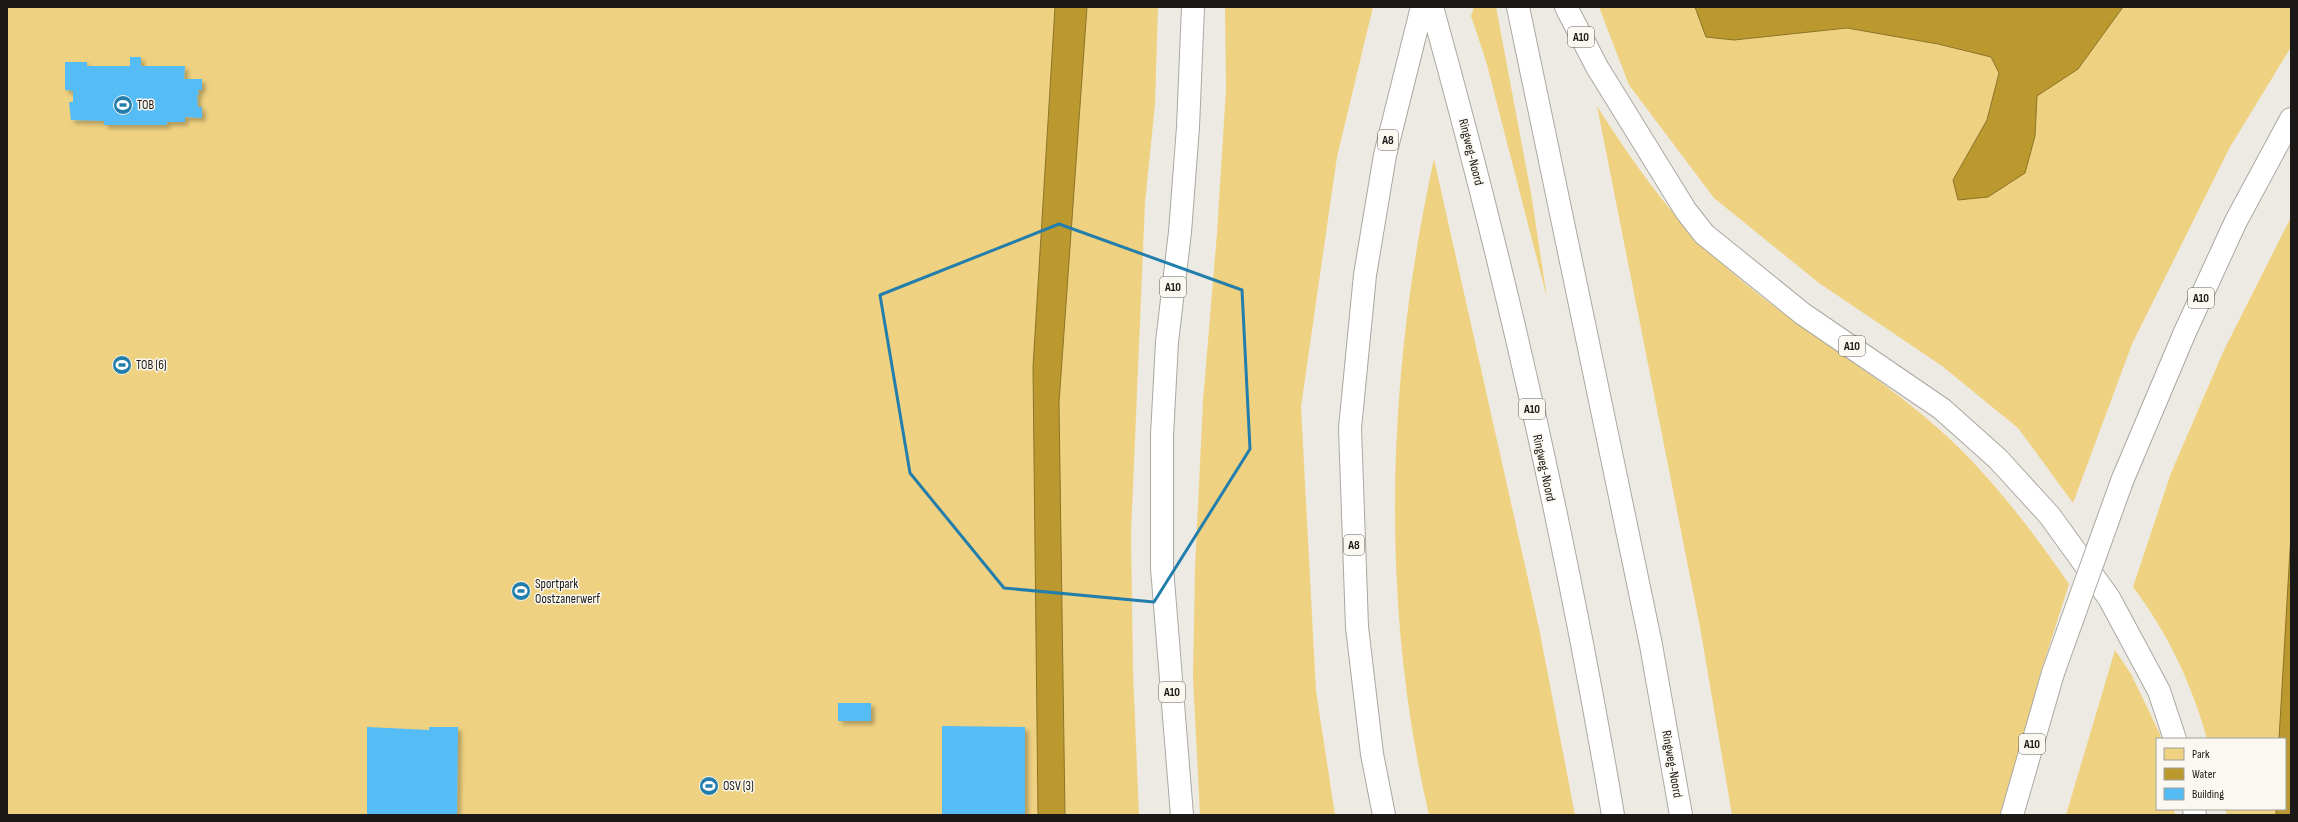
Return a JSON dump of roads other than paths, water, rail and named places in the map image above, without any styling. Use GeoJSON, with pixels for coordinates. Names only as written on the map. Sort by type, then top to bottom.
{"type":"FeatureCollection","features":[{"type":"Feature","properties":{"kind":"highway","name":"A10"},"geometry":{"type":"LineString","coordinates":[[1182,815],[1162,568],[1162,435],[1167,342],[1180,232],[1188,127],[1193,7]]}},
{"type":"Feature","properties":{"kind":"highway","name":"A8"},"geometry":{"type":"LineString","coordinates":[[1384,815],[1372,754],[1356,611],[1350,428],[1365,275],[1385,155],[1422,7]]}},
{"type":"Feature","properties":{"kind":"highway","name":"Ringweg-Noord"},"geometry":{"type":"LineString","coordinates":[[1432,7],[1458,101],[1509,304],[1564,561],[1613,815]]}},
{"type":"Feature","properties":{"kind":"highway","name":"Ringweg-Noord"},"geometry":{"type":"LineString","coordinates":[[1518,7],[1651,645],[1681,815]]}},
{"type":"Feature","properties":{"kind":"highway","name":"A10"},"geometry":{"type":"LineString","coordinates":[[1566,7],[1596,67],[1686,211],[1704,234],[1803,314],[1942,409],[1998,459],[2050,516],[2109,598],[2159,691],[2175,738]]}},
{"type":"Feature","properties":{"kind":"highway","name":"A10"},"geometry":{"type":"LineString","coordinates":[[2012,815],[2053,673],[2122,481],[2184,332],[2233,228],[2291,119]]}},
{"type":"Feature","properties":{"kind":"water"},"geometry":{"type":"Polygon","coordinates":[[[1055,7],[1087,7],[1059,403],[1065,815],[1038,815],[1033,367],[1055,7]]]}},
{"type":"Feature","properties":{"kind":"water"},"geometry":{"type":"Polygon","coordinates":[[[1695,7],[2123,7],[2078,69],[2037,96],[2035,136],[2025,173],[1988,197],[1958,200],[1953,180],[1987,120],[1999,73],[1991,57],[1938,44],[1847,28],[1734,40],[1706,37],[1695,7]]]}},
{"type":"Feature","properties":{"kind":"water"},"geometry":{"type":"Polygon","coordinates":[[[2291,533],[2291,815],[2276,815],[2276,810],[2286,810],[2286,738],[2279,738],[2291,533]]]}},
{"type":"Feature","properties":{"kind":"place","name":"TOB"},"geometry":{"type":"Point","coordinates":[123,105]}},
{"type":"Feature","properties":{"kind":"place","name":"TOB (6)"},"geometry":{"type":"Point","coordinates":[122,365]}},
{"type":"Feature","properties":{"kind":"place","name":"Sportpark Oostzanerwerf"},"geometry":{"type":"Point","coordinates":[521,591]}},
{"type":"Feature","properties":{"kind":"place","name":"OSV (3)"},"geometry":{"type":"Point","coordinates":[709,786]}}]}
